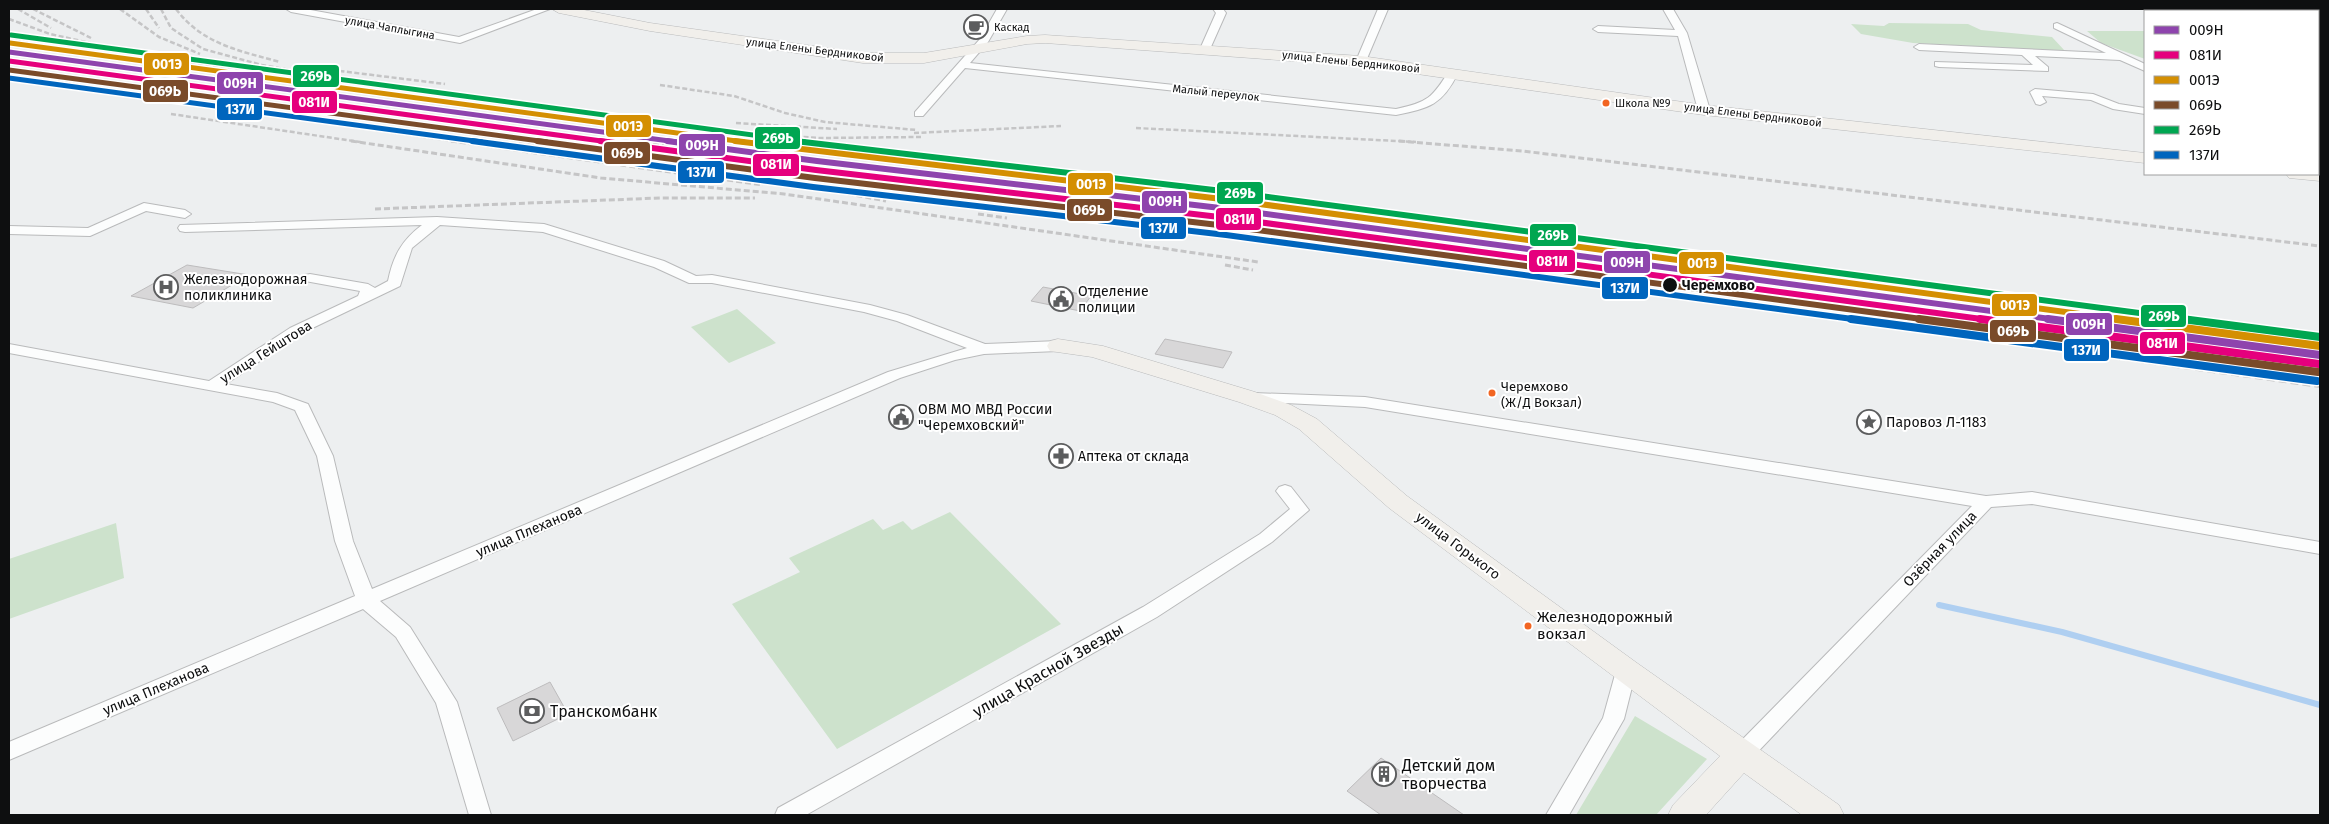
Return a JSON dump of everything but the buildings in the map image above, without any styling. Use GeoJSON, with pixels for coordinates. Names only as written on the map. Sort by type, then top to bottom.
{"type":"FeatureCollection","features":[{"type":"Feature","properties":{"kind":"street","name":"улица Чаплыгина"},"geometry":{"type":"LineString","coordinates":[[291,9],[460,40],[545,9]]}},
{"type":"Feature","properties":{"kind":"street","name":"улица Елены Бердниковой"},"geometry":{"type":"LineString","coordinates":[[564,9],[650,27],[863,58],[924,58],[1028,40],[1045,39],[1361,61],[1704,110],[2144,158]]}},
{"type":"Feature","properties":{"kind":"street"},"geometry":{"type":"LineString","coordinates":[[919,114],[984,40],[1002,9]]}},
{"type":"Feature","properties":{"kind":"street"},"geometry":{"type":"LineString","coordinates":[[1205,49],[1221,13],[1218,9]]}},
{"type":"Feature","properties":{"kind":"street"},"geometry":{"type":"LineString","coordinates":[[1361,61],[1383,9]]}},
{"type":"Feature","properties":{"kind":"street"},"geometry":{"type":"LineString","coordinates":[[1668,9],[1682,33],[1704,110]]}},
{"type":"Feature","properties":{"kind":"street"},"geometry":{"type":"LineString","coordinates":[[2057,26],[2144,68]]}},
{"type":"Feature","properties":{"kind":"street"},"geometry":{"type":"LineString","coordinates":[[1598,28],[1682,33]]}},
{"type":"Feature","properties":{"kind":"street"},"geometry":{"type":"LineString","coordinates":[[1919,47],[2121,57]]}},
{"type":"Feature","properties":{"kind":"street"},"geometry":{"type":"LineString","coordinates":[[1939,64],[2044,69],[2024,52]]}},
{"type":"Feature","properties":{"kind":"street","name":"Малый переулок"},"geometry":{"type":"LineString","coordinates":[[963,64],[1396,112],[1429,105],[1443,94],[1453,73]]}},
{"type":"Feature","properties":{"kind":"street"},"geometry":{"type":"LineString","coordinates":[[2040,102],[2035,92],[2093,97],[2117,107],[2144,111]]}},
{"type":"Feature","properties":{"kind":"street"},"geometry":{"type":"LineString","coordinates":[[2308,175],[2320,176]]}},
{"type":"Feature","properties":{"kind":"street"},"geometry":{"type":"LineString","coordinates":[[9,230],[90,232],[144,207],[185,214]]}},
{"type":"Feature","properties":{"kind":"street"},"geometry":{"type":"LineString","coordinates":[[185,228],[436,221],[544,228],[659,264],[694,280],[712,278],[864,308],[902,318],[983,349]]}},
{"type":"Feature","properties":{"kind":"street","name":"улица Гейштова"},"geometry":{"type":"LineString","coordinates":[[213,385],[295,331],[395,284],[401,252],[416,236],[436,221]]}},
{"type":"Feature","properties":{"kind":"street"},"geometry":{"type":"LineString","coordinates":[[310,278],[368,288],[364,299]]}},
{"type":"Feature","properties":{"kind":"street","name":"улица Плеханова"},"geometry":{"type":"LineString","coordinates":[[9,751],[894,375],[948,357],[983,349],[1019,346],[1058,346]]}},
{"type":"Feature","properties":{"kind":"street","name":"улица Горького"},"geometry":{"type":"LineString","coordinates":[[1058,346],[1095,351],[1247,398],[1283,410],[1308,424],[1398,502],[1626,672],[1827,815]]}},
{"type":"Feature","properties":{"kind":"street","name":"улица Гейштова"},"geometry":{"type":"LineString","coordinates":[[9,348],[277,398],[302,408],[325,456],[344,540],[366,600]]}},
{"type":"Feature","properties":{"kind":"street"},"geometry":{"type":"LineString","coordinates":[[1247,398],[1365,402],[1986,502]]}},
{"type":"Feature","properties":{"kind":"street","name":"улица Красной Звезды"},"geometry":{"type":"LineString","coordinates":[[786,815],[940,731],[1150,612],[1266,538],[1300,510],[1285,492]]}},
{"type":"Feature","properties":{"kind":"street","name":"Озёрная улица"},"geometry":{"type":"LineString","coordinates":[[1742,754],[1986,502],[2032,498],[2320,548]]}},
{"type":"Feature","properties":{"kind":"street"},"geometry":{"type":"LineString","coordinates":[[366,600],[404,632],[446,702],[480,815]]}},
{"type":"Feature","properties":{"kind":"street"},"geometry":{"type":"LineString","coordinates":[[1557,815],[1613,719],[1626,672]]}},
{"type":"Feature","properties":{"kind":"street"},"geometry":{"type":"LineString","coordinates":[[1685,815],[1742,754]]}},
{"type":"Feature","properties":{"kind":"green space"},"geometry":{"type":"Polygon","coordinates":[[[1889,23],[1968,24],[1981,30],[2052,37],[2065,51],[1913,43],[1861,34],[1851,24],[1884,26],[1889,23]]]}},
{"type":"Feature","properties":{"kind":"green space"},"geometry":{"type":"Polygon","coordinates":[[[2087,31],[2144,31],[2144,59],[2101,43],[2087,31]]]}},
{"type":"Feature","properties":{"kind":"green space"},"geometry":{"type":"Polygon","coordinates":[[[737,309],[776,343],[729,363],[691,327],[737,309]]]}},
{"type":"Feature","properties":{"kind":"green space"},"geometry":{"type":"Polygon","coordinates":[[[950,512],[1061,624],[837,749],[732,604],[800,572],[789,558],[873,519],[883,530],[903,521],[912,530],[950,512]]]}},
{"type":"Feature","properties":{"kind":"green space"},"geometry":{"type":"Polygon","coordinates":[[[116,523],[124,578],[9,619],[9,559],[116,523]]]}},
{"type":"Feature","properties":{"kind":"green space"},"geometry":{"type":"Polygon","coordinates":[[[1635,716],[1707,759],[1656,815],[1576,815],[1635,716]]]}},
{"type":"Feature","properties":{"kind":"waterway"},"geometry":{"type":"LineString","coordinates":[[1939,605],[2062,632],[2320,705]]}},
{"type":"Feature","properties":{"kind":"railway"},"geometry":{"type":"LineString","coordinates":[[18,9],[51,28]]}},
{"type":"Feature","properties":{"kind":"railway"},"geometry":{"type":"LineString","coordinates":[[33,9],[91,38]]}},
{"type":"Feature","properties":{"kind":"railway"},"geometry":{"type":"LineString","coordinates":[[120,9],[159,37],[200,54]]}},
{"type":"Feature","properties":{"kind":"railway"},"geometry":{"type":"LineString","coordinates":[[146,9],[159,28]]}},
{"type":"Feature","properties":{"kind":"railway"},"geometry":{"type":"LineString","coordinates":[[161,9],[171,28],[203,49],[262,65],[374,85],[719,132],[820,138],[921,137]]}},
{"type":"Feature","properties":{"kind":"railway"},"geometry":{"type":"LineString","coordinates":[[176,9],[186,21],[210,38],[236,50],[280,62]]}},
{"type":"Feature","properties":{"kind":"railway"},"geometry":{"type":"LineString","coordinates":[[9,19],[50,34],[161,59],[368,91]]}},
{"type":"Feature","properties":{"kind":"railway"},"geometry":{"type":"LineString","coordinates":[[9,36],[33,45]]}},
{"type":"Feature","properties":{"kind":"railway"},"geometry":{"type":"LineString","coordinates":[[9,70],[66,77]]}},
{"type":"Feature","properties":{"kind":"railway"},"geometry":{"type":"LineString","coordinates":[[332,70],[445,84]]}},
{"type":"Feature","properties":{"kind":"railway"},"geometry":{"type":"LineString","coordinates":[[58,80],[114,93],[460,142]]}},
{"type":"Feature","properties":{"kind":"railway"},"geometry":{"type":"LineString","coordinates":[[95,82],[528,142]]}},
{"type":"Feature","properties":{"kind":"railway"},"geometry":{"type":"LineString","coordinates":[[660,85],[734,96],[785,113],[825,122],[917,130]]}},
{"type":"Feature","properties":{"kind":"railway"},"geometry":{"type":"LineString","coordinates":[[429,100],[573,121]]}},
{"type":"Feature","properties":{"kind":"railway"},"geometry":{"type":"LineString","coordinates":[[171,114],[360,142]]}},
{"type":"Feature","properties":{"kind":"railway"},"geometry":{"type":"LineString","coordinates":[[596,123],[631,129]]}},
{"type":"Feature","properties":{"kind":"railway"},"geometry":{"type":"LineString","coordinates":[[736,123],[837,129]]}},
{"type":"Feature","properties":{"kind":"railway"},"geometry":{"type":"LineString","coordinates":[[914,133],[1061,126]]}},
{"type":"Feature","properties":{"kind":"railway"},"geometry":{"type":"LineString","coordinates":[[1136,128],[1404,141]]}},
{"type":"Feature","properties":{"kind":"railway"},"geometry":{"type":"LineString","coordinates":[[351,141],[601,178],[784,194],[1258,262]]}},
{"type":"Feature","properties":{"kind":"railway"},"geometry":{"type":"LineString","coordinates":[[451,141],[763,185]]}},
{"type":"Feature","properties":{"kind":"railway"},"geometry":{"type":"LineString","coordinates":[[519,141],[701,166],[886,201]]}},
{"type":"Feature","properties":{"kind":"railway"},"geometry":{"type":"LineString","coordinates":[[1399,141],[1404,141]]}},
{"type":"Feature","properties":{"kind":"railway"},"geometry":{"type":"LineString","coordinates":[[1404,141],[1416,142]]}},
{"type":"Feature","properties":{"kind":"railway"},"geometry":{"type":"LineString","coordinates":[[1404,141],[1522,151],[2320,246]]}},
{"type":"Feature","properties":{"kind":"railway"},"geometry":{"type":"LineString","coordinates":[[653,144],[951,193],[1100,215],[1848,320]]}},
{"type":"Feature","properties":{"kind":"railway"},"geometry":{"type":"LineString","coordinates":[[375,209],[660,198],[755,198]]}},
{"type":"Feature","properties":{"kind":"railway"},"geometry":{"type":"LineString","coordinates":[[978,214],[1007,218]]}},
{"type":"Feature","properties":{"kind":"railway"},"geometry":{"type":"LineString","coordinates":[[1225,265],[1253,270]]}},
{"type":"Feature","properties":{"kind":"railway"},"geometry":{"type":"LineString","coordinates":[[1839,319],[2320,386]]}},
{"type":"Feature","properties":{"kind":"transit line","name":"269Ь"},"geometry":{"type":"LineString","coordinates":[[11,35],[819,144],[1231,192],[2320,337]]}},
{"type":"Feature","properties":{"kind":"transit line","name":"001Э"},"geometry":{"type":"LineString","coordinates":[[10,43],[818,152],[1230,200],[2320,346]]}},
{"type":"Feature","properties":{"kind":"transit line","name":"009Н"},"geometry":{"type":"LineString","coordinates":[[9,52],[817,161],[1229,209],[2320,355]]}},
{"type":"Feature","properties":{"kind":"transit line","name":"081И"},"geometry":{"type":"LineString","coordinates":[[9,61],[816,170],[1228,218],[2319,364]]}},
{"type":"Feature","properties":{"kind":"transit line","name":"069Ь"},"geometry":{"type":"LineString","coordinates":[[9,70],[815,178],[1227,226],[2318,372]]}},
{"type":"Feature","properties":{"kind":"transit line","name":"137И"},"geometry":{"type":"LineString","coordinates":[[9,78],[813,187],[1226,235],[2317,381]]}},
{"type":"Feature","properties":{"kind":"place","name":"Каскад"},"geometry":{"type":"Point","coordinates":[976,27]}},
{"type":"Feature","properties":{"kind":"place","name":"Школа №9"},"geometry":{"type":"Point","coordinates":[1606,103]}},
{"type":"Feature","properties":{"kind":"place","name":"Черемхово"},"geometry":{"type":"Point","coordinates":[1670,285]}},
{"type":"Feature","properties":{"kind":"place","name":"Железнодорожная поликлиника"},"geometry":{"type":"Point","coordinates":[166,287]}},
{"type":"Feature","properties":{"kind":"place","name":"Отделение полиции"},"geometry":{"type":"Point","coordinates":[1061,299]}},
{"type":"Feature","properties":{"kind":"place","name":"Черемхово (Ж/Д Вокзал)"},"geometry":{"type":"Point","coordinates":[1492,393]}},
{"type":"Feature","properties":{"kind":"place","name":"ОВМ МО МВД России \"Черемховский\""},"geometry":{"type":"Point","coordinates":[901,417]}},
{"type":"Feature","properties":{"kind":"place","name":"Паровоз Л-1183"},"geometry":{"type":"Point","coordinates":[1869,422]}},
{"type":"Feature","properties":{"kind":"place","name":"Аптека от склада"},"geometry":{"type":"Point","coordinates":[1061,456]}},
{"type":"Feature","properties":{"kind":"place","name":"Железнодорожный вокзал"},"geometry":{"type":"Point","coordinates":[1528,626]}},
{"type":"Feature","properties":{"kind":"place","name":"Транскомбанк"},"geometry":{"type":"Point","coordinates":[532,711]}},
{"type":"Feature","properties":{"kind":"place","name":"Детский дом творчества"},"geometry":{"type":"Point","coordinates":[1384,774]}}]}
